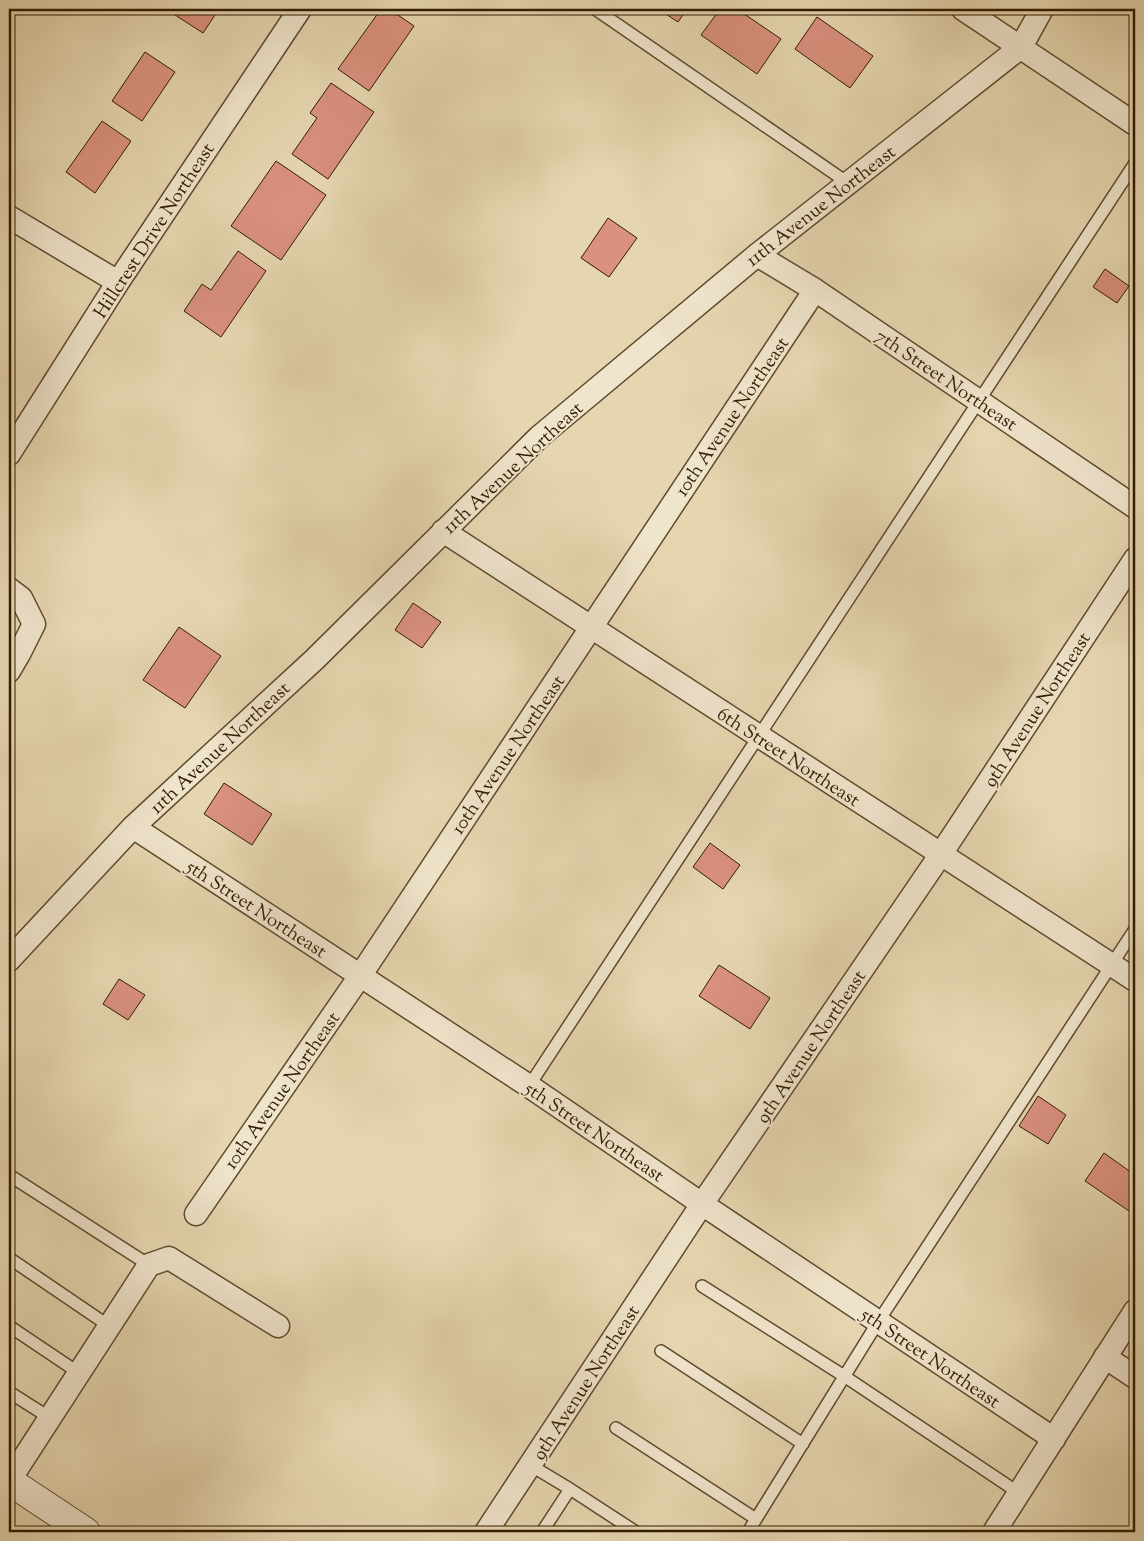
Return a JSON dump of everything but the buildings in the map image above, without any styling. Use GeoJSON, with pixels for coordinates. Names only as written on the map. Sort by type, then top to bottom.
{"type":"FeatureCollection","features":[{"type":"Feature","properties":{"kind":"street","name":"Hillcrest Drive Northeast"},"geometry":{"type":"LineString","coordinates":[[9,454],[118,282],[300,9]]}},
{"type":"Feature","properties":{"kind":"street"},"geometry":{"type":"LineString","coordinates":[[963,9],[1132,115]]}},
{"type":"Feature","properties":{"kind":"street","name":"11th Avenue Northeast"},"geometry":{"type":"LineString","coordinates":[[9,960],[134,827],[315,659],[539,437],[756,255],[1021,47],[1042,9]]}},
{"type":"Feature","properties":{"kind":"street"},"geometry":{"type":"LineString","coordinates":[[9,218],[118,282]]}},
{"type":"Feature","properties":{"kind":"street","name":"7th Street Northeast"},"geometry":{"type":"LineString","coordinates":[[756,255],[815,290],[1135,507]]}},
{"type":"Feature","properties":{"kind":"street","name":"10th Avenue Northeast"},"geometry":{"type":"LineString","coordinates":[[196,1214],[360,976],[815,290]]}},
{"type":"Feature","properties":{"kind":"street","name":"6th Street Northeast"},"geometry":{"type":"LineString","coordinates":[[443,531],[1135,980]]}},
{"type":"Feature","properties":{"kind":"street","name":"9th Avenue Northeast"},"geometry":{"type":"LineString","coordinates":[[486,1532],[702,1204],[941,854],[1135,559]]}},
{"type":"Feature","properties":{"kind":"street"},"geometry":{"type":"LineString","coordinates":[[9,589],[21,598],[34,624],[9,671]]}},
{"type":"Feature","properties":{"kind":"street","name":"5th Street Northeast"},"geometry":{"type":"LineString","coordinates":[[134,827],[529,1086],[1054,1439]]}},
{"type":"Feature","properties":{"kind":"street"},"geometry":{"type":"LineString","coordinates":[[86,1532],[9,1481],[149,1265],[169,1258],[278,1326]]}},
{"type":"Feature","properties":{"kind":"street"},"geometry":{"type":"LineString","coordinates":[[994,1532],[1135,1311]]}},
{"type":"Feature","properties":{"kind":"street"},"geometry":{"type":"LineString","coordinates":[[1105,1357],[1135,1377]]}},
{"type":"Feature","properties":{"kind":"lane"},"geometry":{"type":"LineString","coordinates":[[595,9],[848,183]]}},
{"type":"Feature","properties":{"kind":"lane"},"geometry":{"type":"LineString","coordinates":[[529,1086],[1135,163]]}},
{"type":"Feature","properties":{"kind":"lane"},"geometry":{"type":"LineString","coordinates":[[748,1532],[878,1322],[1135,929]]}},
{"type":"Feature","properties":{"kind":"lane"},"geometry":{"type":"LineString","coordinates":[[9,1175],[149,1265]]}},
{"type":"Feature","properties":{"kind":"lane"},"geometry":{"type":"LineString","coordinates":[[9,1258],[110,1326]]}},
{"type":"Feature","properties":{"kind":"lane"},"geometry":{"type":"LineString","coordinates":[[702,1286],[844,1376],[1019,1493]]}},
{"type":"Feature","properties":{"kind":"lane"},"geometry":{"type":"LineString","coordinates":[[9,1326],[79,1373]]}},
{"type":"Feature","properties":{"kind":"lane"},"geometry":{"type":"LineString","coordinates":[[661,1351],[803,1444]]}},
{"type":"Feature","properties":{"kind":"lane"},"geometry":{"type":"LineString","coordinates":[[9,1392],[50,1418]]}},
{"type":"Feature","properties":{"kind":"lane"},"geometry":{"type":"LineString","coordinates":[[616,1428],[756,1520]]}},
{"type":"Feature","properties":{"kind":"lane"},"geometry":{"type":"LineString","coordinates":[[530,1465],[636,1532]]}},
{"type":"Feature","properties":{"kind":"lane"},"geometry":{"type":"LineString","coordinates":[[542,1532],[570,1489]]}}]}
